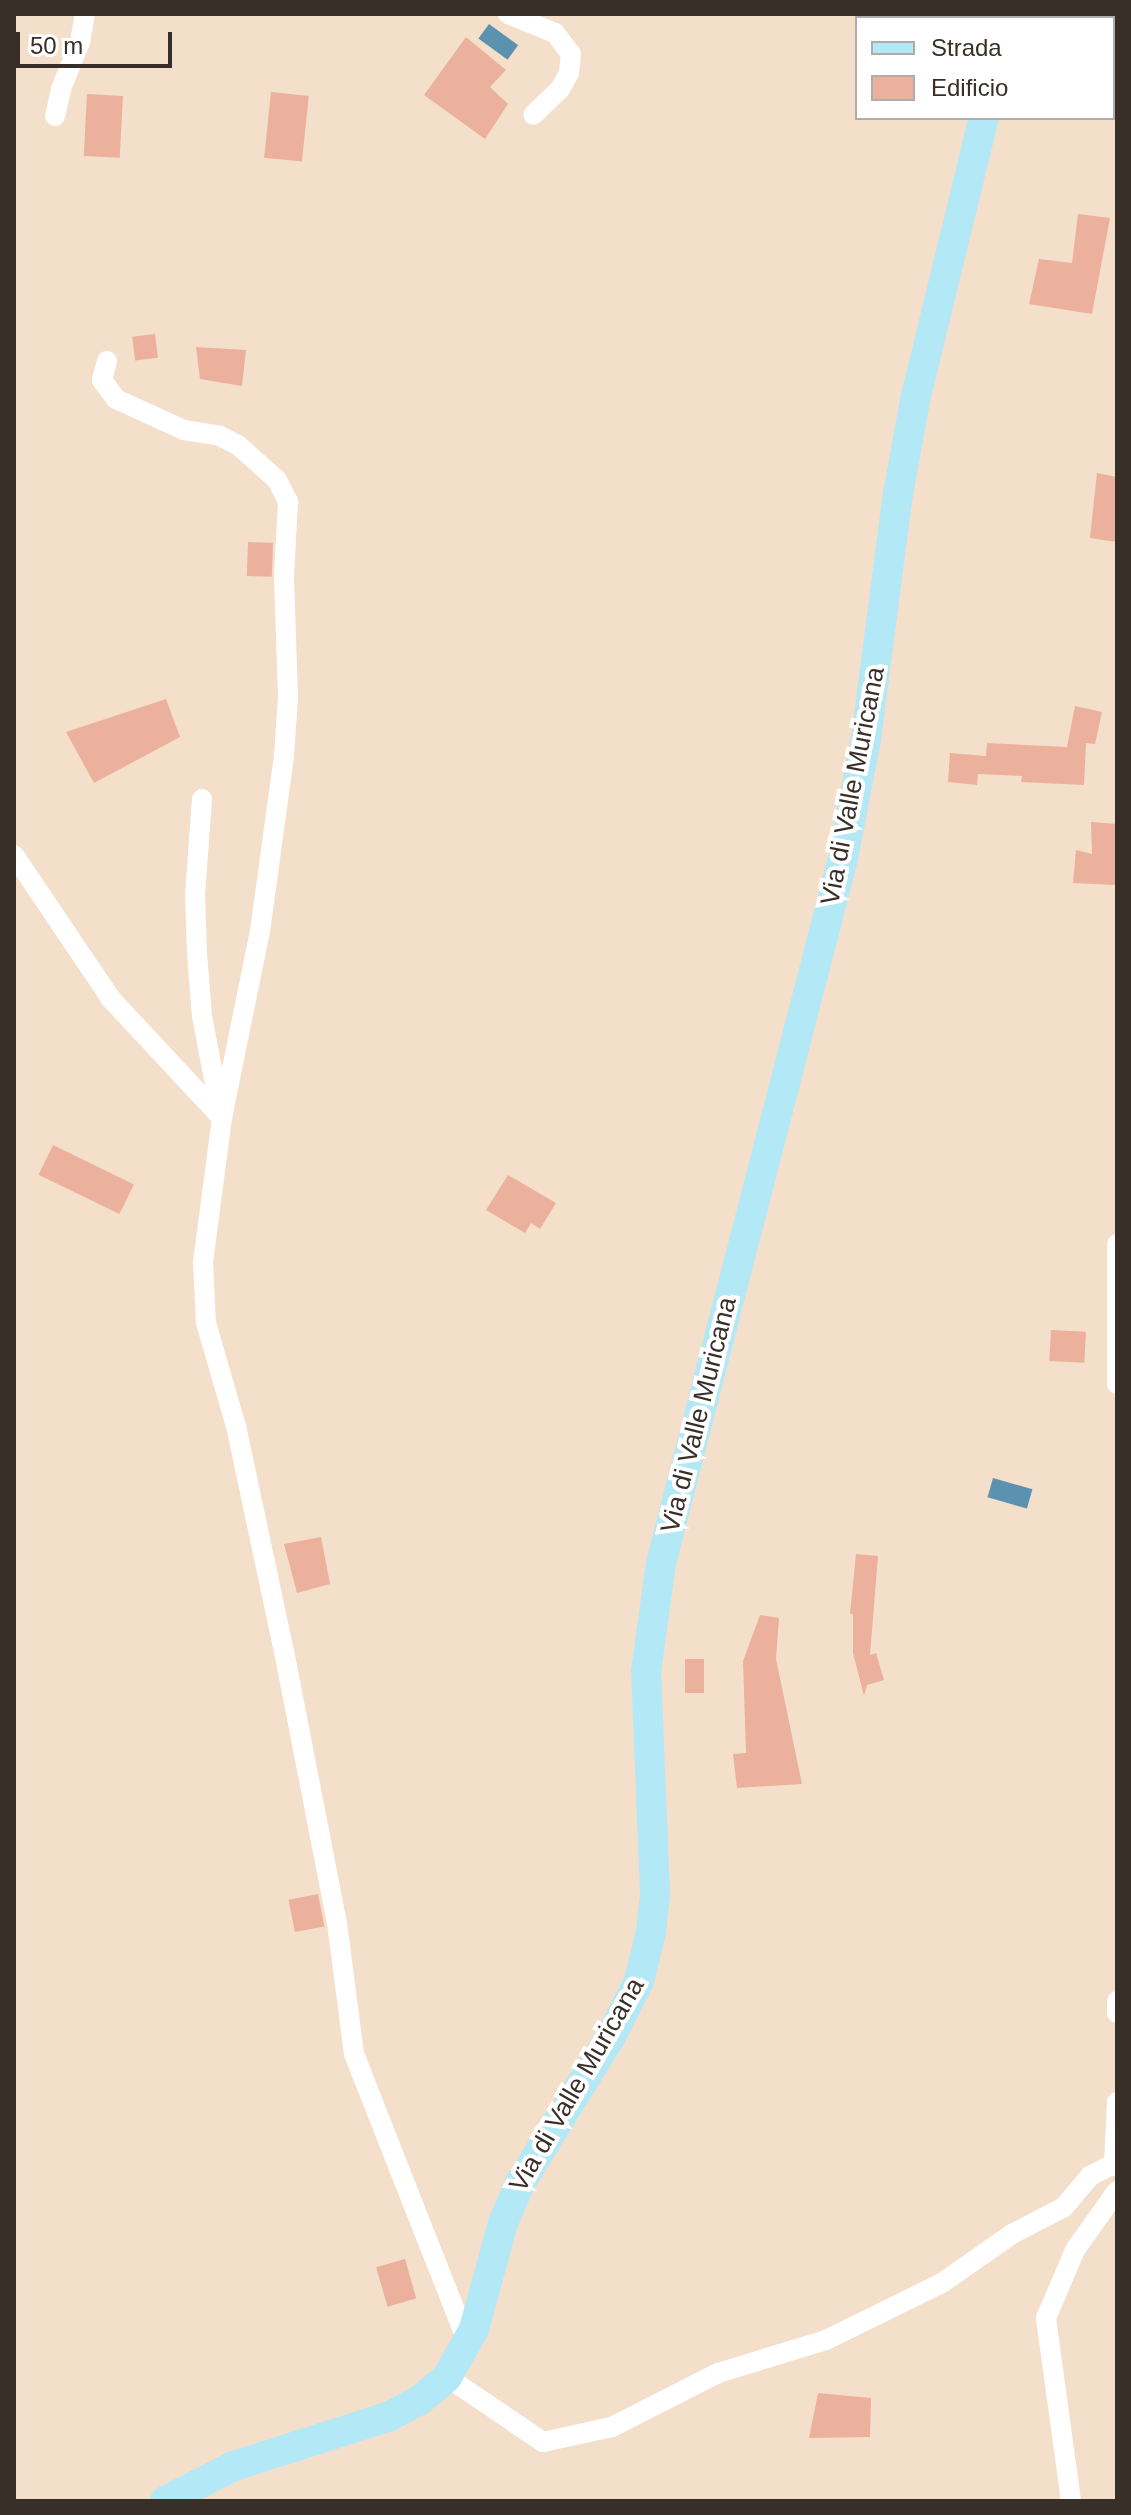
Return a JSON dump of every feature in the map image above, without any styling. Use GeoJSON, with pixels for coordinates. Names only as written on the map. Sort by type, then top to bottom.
{"type":"FeatureCollection","features":[{"type":"Feature","properties":{"kind":"street"},"geometry":{"type":"LineString","coordinates":[[55,116],[61,89],[80,42],[85,14]]}},
{"type":"Feature","properties":{"kind":"street"},"geometry":{"type":"LineString","coordinates":[[508,14],[555,33],[571,54],[569,73],[560,89],[533,115]]}},
{"type":"Feature","properties":{"kind":"street","name":"Via di Valle Muricana"},"geometry":{"type":"LineString","coordinates":[[165,2501],[234,2466],[388,2417],[420,2400],[447,2377],[468,2343],[515,2193],[622,2018],[647,1953],[655,1865],[646,1672],[661,1563],[843,858],[866,739],[913,412],[984,120]]}},
{"type":"Feature","properties":{"kind":"street"},"geometry":{"type":"LineString","coordinates":[[107,361],[102,380],[116,399],[177,428],[220,436],[238,445],[277,480],[288,502],[284,577],[288,697],[284,756],[258,945],[222,1118],[203,1262],[206,1323],[236,1426],[284,1651],[337,1923],[354,2054],[468,2343]]}},
{"type":"Feature","properties":{"kind":"street"},"geometry":{"type":"LineString","coordinates":[[202,799],[196,883],[197,953],[202,1016],[222,1118]]}},
{"type":"Feature","properties":{"kind":"street"},"geometry":{"type":"LineString","coordinates":[[14,855],[111,999],[222,1118]]}},
{"type":"Feature","properties":{"kind":"street"},"geometry":{"type":"LineString","coordinates":[[1117,1244],[1117,1384]]}},
{"type":"Feature","properties":{"kind":"street"},"geometry":{"type":"LineString","coordinates":[[1117,2001],[1117,2013]]}},
{"type":"Feature","properties":{"kind":"street"},"geometry":{"type":"LineString","coordinates":[[447,2377],[543,2442],[612,2427],[718,2373],[826,2340],[942,2283],[1012,2234],[1064,2207],[1090,2176],[1115,2166],[1117,2102]]}},
{"type":"Feature","properties":{"kind":"street"},"geometry":{"type":"LineString","coordinates":[[1071,2501],[1046,2318],[1075,2250],[1117,2191]]}},
{"type":"Feature","properties":{"kind":"water"},"geometry":{"type":"Polygon","coordinates":[[[489,24],[518,45],[508,60],[478,39],[489,24]]]}},
{"type":"Feature","properties":{"kind":"water"},"geometry":{"type":"Polygon","coordinates":[[[993,1478],[1032,1489],[1027,1509],[987,1497],[993,1478]]]}},
{"type":"Feature","properties":{"kind":"building"},"geometry":{"type":"Polygon","coordinates":[[[466,37],[506,70],[490,87],[508,104],[485,139],[424,95],[466,37]]]}},
{"type":"Feature","properties":{"kind":"building"},"geometry":{"type":"Polygon","coordinates":[[[271,92],[309,96],[302,162],[264,158],[271,92]]]}},
{"type":"Feature","properties":{"kind":"building"},"geometry":{"type":"Polygon","coordinates":[[[87,94],[123,96],[120,158],[84,156],[87,94]]]}},
{"type":"Feature","properties":{"kind":"building"},"geometry":{"type":"Polygon","coordinates":[[[1078,214],[1110,218],[1092,314],[1029,304],[1039,259],[1072,263],[1078,214]]]}},
{"type":"Feature","properties":{"kind":"building"},"geometry":{"type":"Polygon","coordinates":[[[155,334],[158,358],[135,361],[132,337],[155,334]]]}},
{"type":"Feature","properties":{"kind":"building"},"geometry":{"type":"Polygon","coordinates":[[[196,347],[246,350],[242,386],[200,379],[196,347]]]}},
{"type":"Feature","properties":{"kind":"building"},"geometry":{"type":"Polygon","coordinates":[[[1097,473],[1117,477],[1117,542],[1090,538],[1097,473]]]}},
{"type":"Feature","properties":{"kind":"building"},"geometry":{"type":"Polygon","coordinates":[[[248,542],[273,543],[272,577],[247,576],[248,542]]]}},
{"type":"Feature","properties":{"kind":"building"},"geometry":{"type":"Polygon","coordinates":[[[166,699],[180,737],[94,783],[66,732],[166,699]]]}},
{"type":"Feature","properties":{"kind":"building"},"geometry":{"type":"Polygon","coordinates":[[[1075,706],[1102,712],[1095,744],[1086,743],[1084,785],[1021,782],[1022,776],[978,774],[977,785],[948,782],[950,753],[986,756],[987,743],[1067,747],[1075,706]]]}},
{"type":"Feature","properties":{"kind":"building"},"geometry":{"type":"Polygon","coordinates":[[[1091,822],[1117,824],[1115,885],[1073,883],[1076,850],[1092,854],[1091,822]]]}},
{"type":"Feature","properties":{"kind":"building"},"geometry":{"type":"Polygon","coordinates":[[[53,1145],[134,1184],[119,1214],[39,1175],[53,1145]]]}},
{"type":"Feature","properties":{"kind":"building"},"geometry":{"type":"Polygon","coordinates":[[[508,1175],[556,1203],[540,1229],[531,1223],[525,1233],[486,1210],[508,1175]]]}},
{"type":"Feature","properties":{"kind":"building"},"geometry":{"type":"Polygon","coordinates":[[[1051,1330],[1086,1332],[1084,1363],[1049,1361],[1051,1330]]]}},
{"type":"Feature","properties":{"kind":"building"},"geometry":{"type":"Polygon","coordinates":[[[321,1537],[330,1584],[297,1593],[284,1544],[321,1537]]]}},
{"type":"Feature","properties":{"kind":"building"},"geometry":{"type":"Polygon","coordinates":[[[856,1554],[878,1556],[870,1655],[876,1653],[884,1680],[867,1685],[864,1696],[853,1653],[853,1614],[850,1614],[856,1554]]]}},
{"type":"Feature","properties":{"kind":"building"},"geometry":{"type":"Polygon","coordinates":[[[760,1615],[779,1618],[776,1659],[802,1784],[737,1788],[733,1754],[746,1753],[743,1661],[760,1615]]]}},
{"type":"Feature","properties":{"kind":"building"},"geometry":{"type":"Polygon","coordinates":[[[685,1659],[704,1659],[704,1693],[685,1693],[685,1659]]]}},
{"type":"Feature","properties":{"kind":"building"},"geometry":{"type":"Polygon","coordinates":[[[318,1894],[324,1926],[295,1932],[289,1900],[318,1894]]]}},
{"type":"Feature","properties":{"kind":"building"},"geometry":{"type":"Polygon","coordinates":[[[405,2259],[416,2298],[387,2307],[376,2267],[405,2259]]]}},
{"type":"Feature","properties":{"kind":"building"},"geometry":{"type":"Polygon","coordinates":[[[818,2393],[871,2398],[870,2437],[809,2438],[818,2393]]]}}]}
